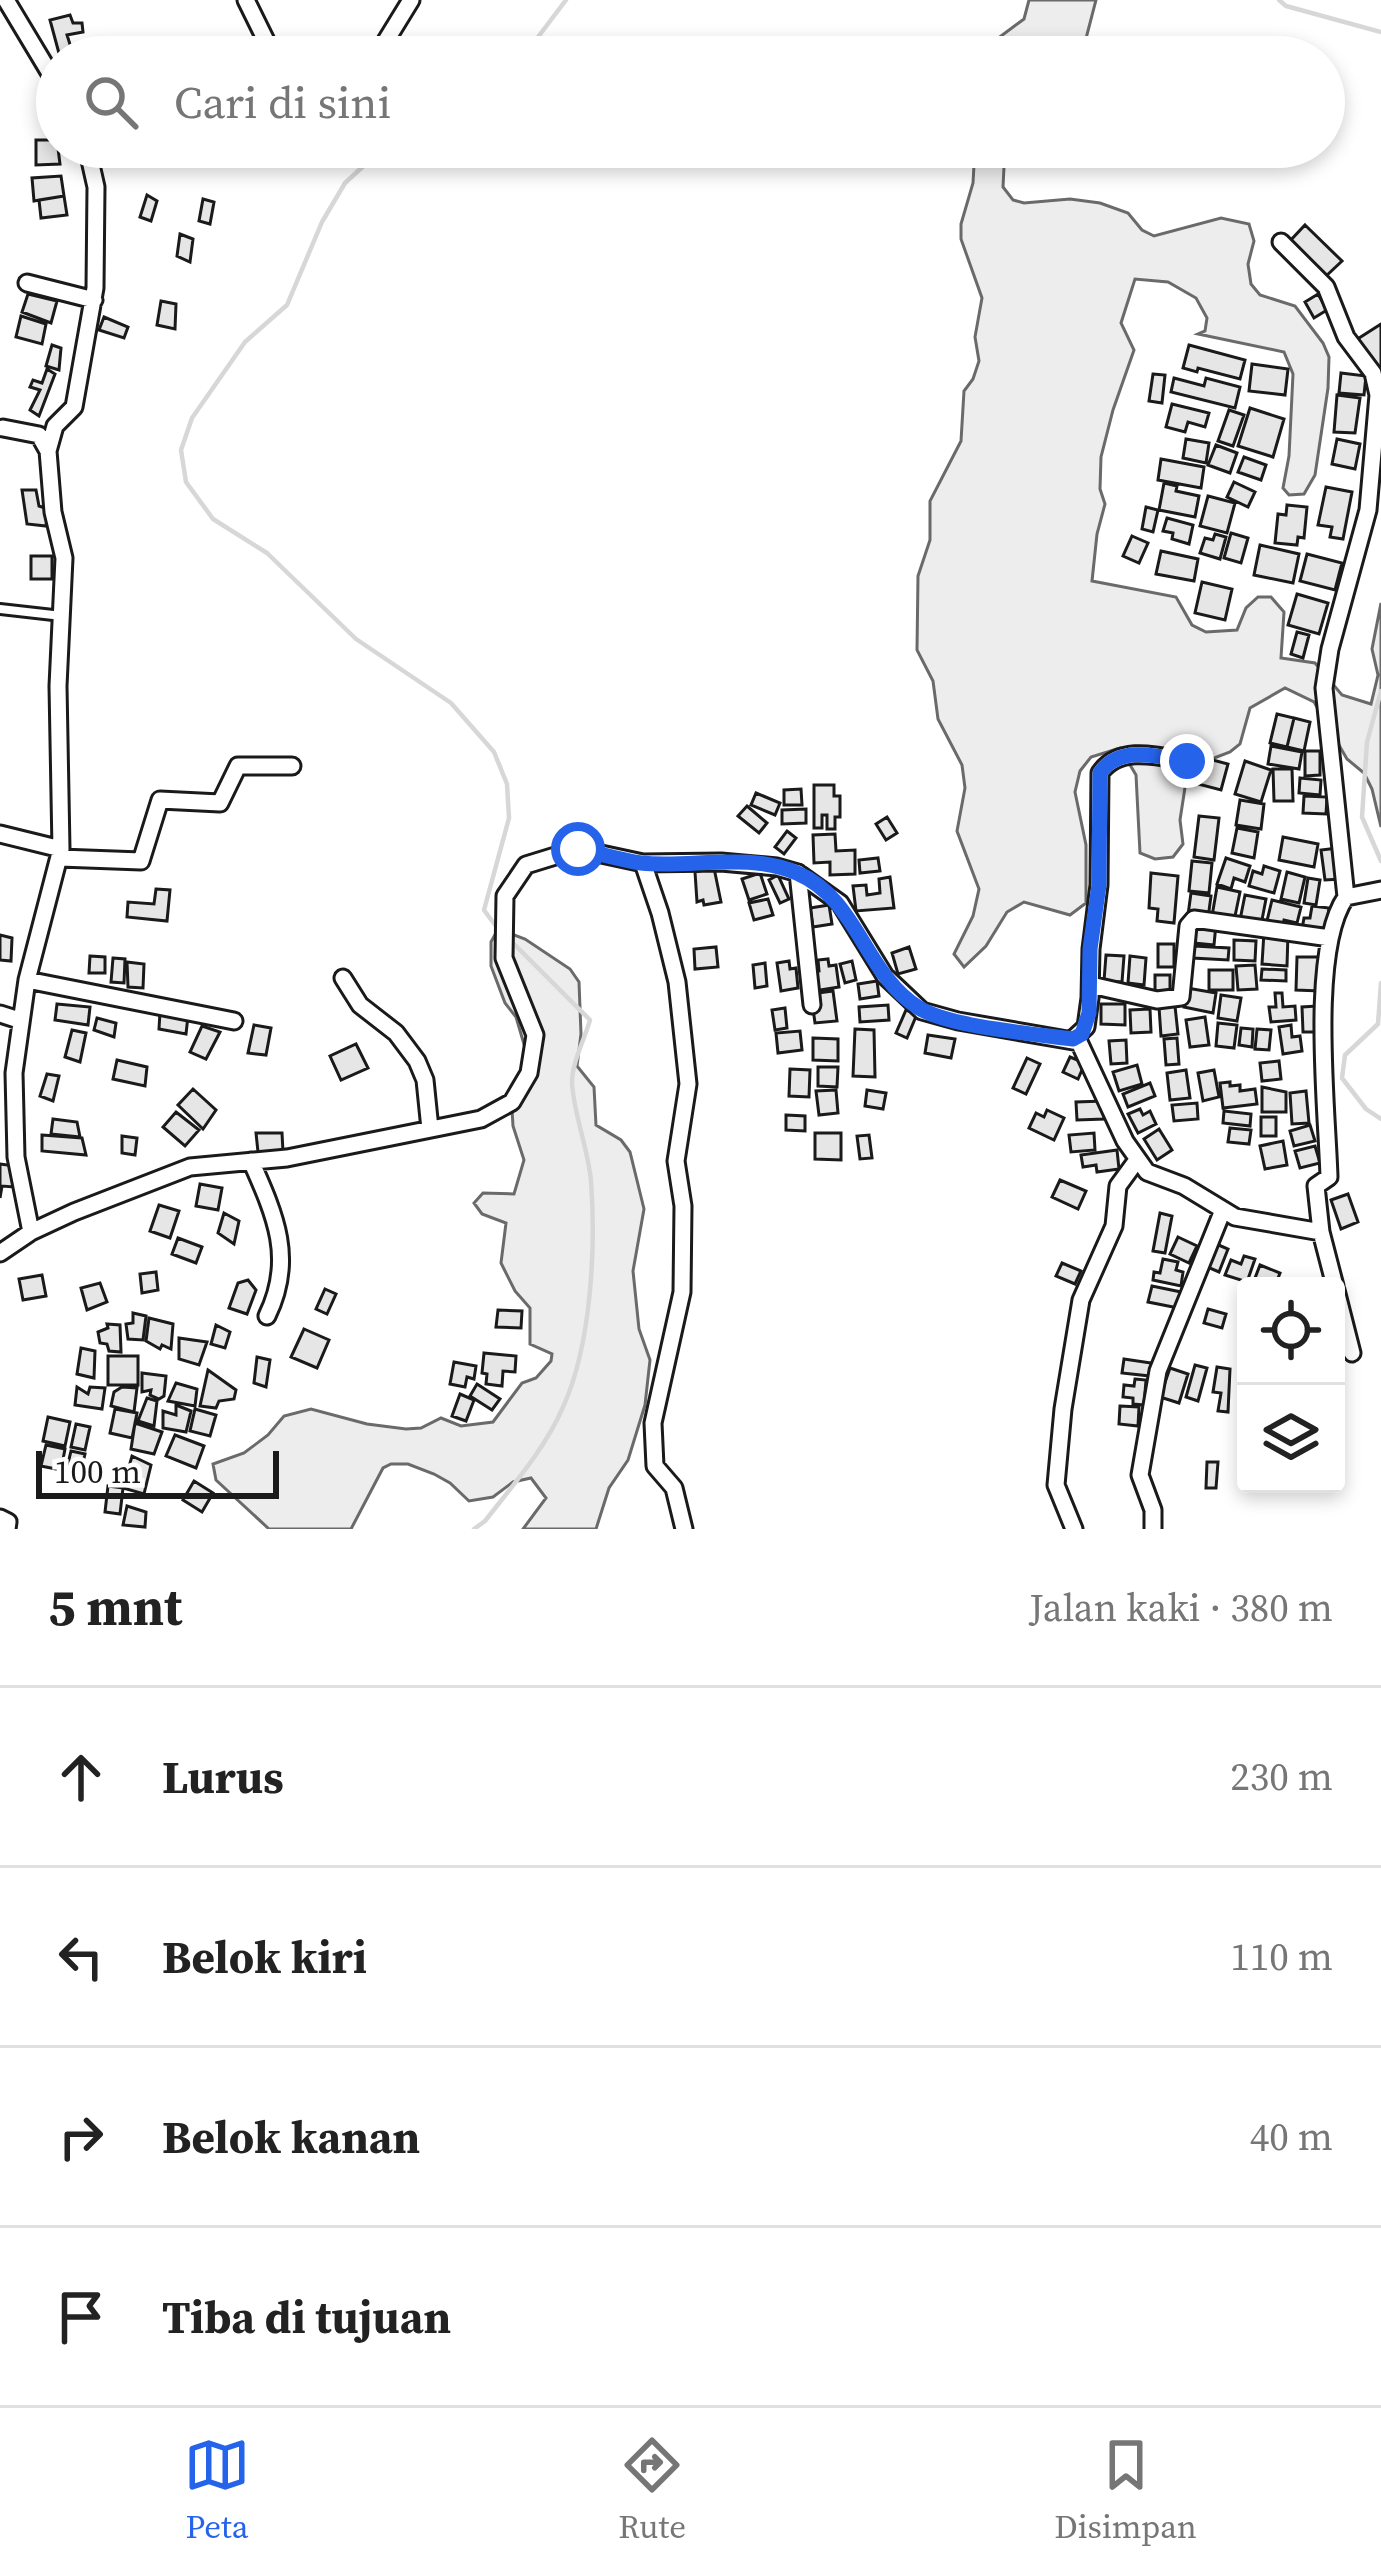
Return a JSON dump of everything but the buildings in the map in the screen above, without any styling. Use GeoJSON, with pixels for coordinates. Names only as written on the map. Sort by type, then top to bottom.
{"type":"FeatureCollection","features":[{"type":"Feature","properties":{"kind":"street"},"geometry":{"type":"LineString","coordinates":[[7,0],[36,49]]}},
{"type":"Feature","properties":{"kind":"street"},"geometry":{"type":"LineString","coordinates":[[246,0],[264,36]]}},
{"type":"Feature","properties":{"kind":"street"},"geometry":{"type":"LineString","coordinates":[[389,36],[411,0]]}},
{"type":"Feature","properties":{"kind":"street"},"geometry":{"type":"LineString","coordinates":[[31,1232],[16,1157],[14,1073],[27,980],[60,853],[58,686],[64,558],[53,512],[48,451],[55,426],[74,407],[94,300],[96,187],[92,168]]}},
{"type":"Feature","properties":{"kind":"street"},"geometry":{"type":"LineString","coordinates":[[1281,242],[1326,286],[1346,338],[1373,373],[1378,395],[1368,510],[1324,688],[1346,897],[1334,914],[1324,980],[1329,1177],[1316,1186],[1332,1277]]}},
{"type":"Feature","properties":{"kind":"street"},"geometry":{"type":"LineString","coordinates":[[27,283],[94,300]]}},
{"type":"Feature","properties":{"kind":"street"},"geometry":{"type":"LineString","coordinates":[[3,428],[39,434],[48,451]]}},
{"type":"Feature","properties":{"kind":"street"},"geometry":{"type":"LineString","coordinates":[[1073,1039],[1086,1028],[1091,985],[1102,767],[1117,757],[1146,754],[1187,761]]}},
{"type":"Feature","properties":{"kind":"street"},"geometry":{"type":"LineString","coordinates":[[0,834],[60,853],[141,861],[160,800],[220,803],[238,766],[292,766]]}},
{"type":"Feature","properties":{"kind":"street"},"geometry":{"type":"LineString","coordinates":[[0,1253],[31,1232],[148,1180],[190,1167],[287,1158],[495,1113],[512,1102],[529,1073],[535,1035],[504,958],[505,896],[516,875],[541,857],[578,849],[643,863],[721,862],[798,873],[839,903],[885,976],[922,1011],[958,1022],[1073,1039],[1088,1057],[1147,1172],[1184,1186],[1235,1217],[1321,1232]]}},
{"type":"Feature","properties":{"kind":"street"},"geometry":{"type":"LineString","coordinates":[[643,863],[677,982],[688,1084],[676,1161],[683,1206],[682,1292],[652,1424],[655,1466],[674,1488],[684,1529]]}},
{"type":"Feature","properties":{"kind":"street"},"geometry":{"type":"LineString","coordinates":[[798,873],[812,1006]]}},
{"type":"Feature","properties":{"kind":"street"},"geometry":{"type":"LineString","coordinates":[[1346,897],[1381,890]]}},
{"type":"Feature","properties":{"kind":"street"},"geometry":{"type":"LineString","coordinates":[[1091,985],[1156,1000],[1181,997],[1188,926],[1194,919],[1330,938]]}},
{"type":"Feature","properties":{"kind":"street"},"geometry":{"type":"LineString","coordinates":[[343,978],[360,1005],[396,1033],[417,1061],[425,1080],[430,1129]]}},
{"type":"Feature","properties":{"kind":"street"},"geometry":{"type":"LineString","coordinates":[[27,980],[234,1022]]}},
{"type":"Feature","properties":{"kind":"street"},"geometry":{"type":"LineString","coordinates":[[0,1014],[19,1020]]}},
{"type":"Feature","properties":{"kind":"street"},"geometry":{"type":"LineString","coordinates":[[1074,1529],[1057,1485],[1063,1409],[1081,1300],[1114,1226],[1120,1181],[1137,1160]]}},
{"type":"Feature","properties":{"kind":"street"},"geometry":{"type":"LineString","coordinates":[[251,1161],[278,1220],[282,1286],[267,1316]]}},
{"type":"Feature","properties":{"kind":"street"},"geometry":{"type":"LineString","coordinates":[[1154,1529],[1151,1506],[1139,1480],[1158,1371],[1223,1210]]}},
{"type":"Feature","properties":{"kind":"street"},"geometry":{"type":"LineString","coordinates":[[1345,1326],[1352,1353]]}},
{"type":"Feature","properties":{"kind":"street"},"geometry":{"type":"LineString","coordinates":[[0,1518],[8,1522],[7,1529]]}},
{"type":"Feature","properties":{"kind":"lane"},"geometry":{"type":"LineString","coordinates":[[0,610],[64,616]]}},
{"type":"Feature","properties":{"kind":"shaded area"},"geometry":{"type":"Polygon","coordinates":[[[1029,0],[1096,0],[1087,36],[1001,36],[1024,19],[1029,0]]]}},
{"type":"Feature","properties":{"kind":"shaded area"},"geometry":{"type":"Polygon","coordinates":[[[974,168],[1004,168],[1003,187],[1013,200],[1100,203],[1128,213],[1154,236],[1221,218],[1249,224],[1254,241],[1248,264],[1251,284],[1260,295],[1295,306],[1329,357],[1315,475],[1304,494],[1289,495],[1283,488],[1293,374],[1284,352],[1198,334],[1205,331],[1207,318],[1196,298],[1168,282],[1135,279],[1121,323],[1134,350],[1101,457],[1100,489],[1105,504],[1092,581],[1176,597],[1192,625],[1206,632],[1237,630],[1246,608],[1258,597],[1271,597],[1284,612],[1281,658],[1315,663],[1342,695],[1371,704],[1378,675],[1372,649],[1381,603],[1381,827],[1364,773],[1347,759],[1314,702],[1285,688],[1250,708],[1240,744],[1188,768],[1180,820],[1183,844],[1173,857],[1155,859],[1140,853],[1136,775],[1120,748],[1091,757],[1080,771],[1075,792],[1086,845],[1086,903],[1070,915],[1024,902],[1007,912],[986,946],[964,967],[954,954],[973,916],[979,889],[957,831],[965,788],[962,765],[938,719],[933,681],[917,650],[918,576],[930,540],[930,501],[961,441],[964,391],[979,361],[975,337],[982,298],[961,239],[974,168]]]}},
{"type":"Feature","properties":{"kind":"shaded area"},"geometry":{"type":"Polygon","coordinates":[[[498,929],[525,939],[570,969],[579,982],[577,1066],[594,1087],[596,1125],[621,1140],[630,1152],[644,1209],[633,1271],[639,1329],[650,1360],[645,1405],[628,1460],[609,1488],[596,1529],[523,1529],[546,1498],[531,1478],[513,1482],[493,1497],[469,1501],[434,1474],[408,1464],[391,1464],[383,1468],[351,1529],[269,1529],[216,1480],[213,1464],[244,1453],[284,1416],[311,1409],[406,1429],[441,1418],[461,1426],[493,1422],[522,1383],[536,1378],[551,1361],[552,1354],[530,1344],[530,1308],[501,1263],[506,1223],[482,1214],[474,1203],[483,1193],[514,1194],[524,1160],[513,1126],[511,1092],[526,1051],[516,1017],[505,1003],[491,966],[491,942],[498,929]]]}},
{"type":"Feature","properties":{"kind":"waterway"},"geometry":{"type":"LineString","coordinates":[[539,36],[566,0]]}},
{"type":"Feature","properties":{"kind":"waterway"},"geometry":{"type":"LineString","coordinates":[[1279,0],[1286,6],[1381,32]]}},
{"type":"Feature","properties":{"kind":"waterway"},"geometry":{"type":"LineString","coordinates":[[361,168],[345,183],[322,222],[287,305],[245,342],[192,418],[181,450],[186,482],[213,519],[267,553],[356,639],[451,703],[494,752],[507,784],[509,818],[484,910],[498,929]]}},
{"type":"Feature","properties":{"kind":"waterway"},"geometry":{"type":"LineString","coordinates":[[1381,691],[1367,742],[1362,817],[1381,861]]}},
{"type":"Feature","properties":{"kind":"waterway"},"geometry":{"type":"LineString","coordinates":[[474,1529],[528,1466],[563,1407],[580,1356],[592,1266],[591,1181],[572,1082],[590,1020],[511,941]]}},
{"type":"Feature","properties":{"kind":"waterway"},"geometry":{"type":"LineString","coordinates":[[1381,983],[1378,1024],[1345,1055],[1342,1078],[1366,1109],[1381,1119]]}},
{"type":"Feature","properties":{"kind":"route"},"geometry":{"type":"LineString","coordinates":[[578,849],[643,863],[721,862],[798,873],[839,903],[885,976],[922,1011],[958,1022],[1073,1039],[1086,1028],[1089,1013],[1102,767],[1117,757],[1146,754],[1187,761]]}}]}
